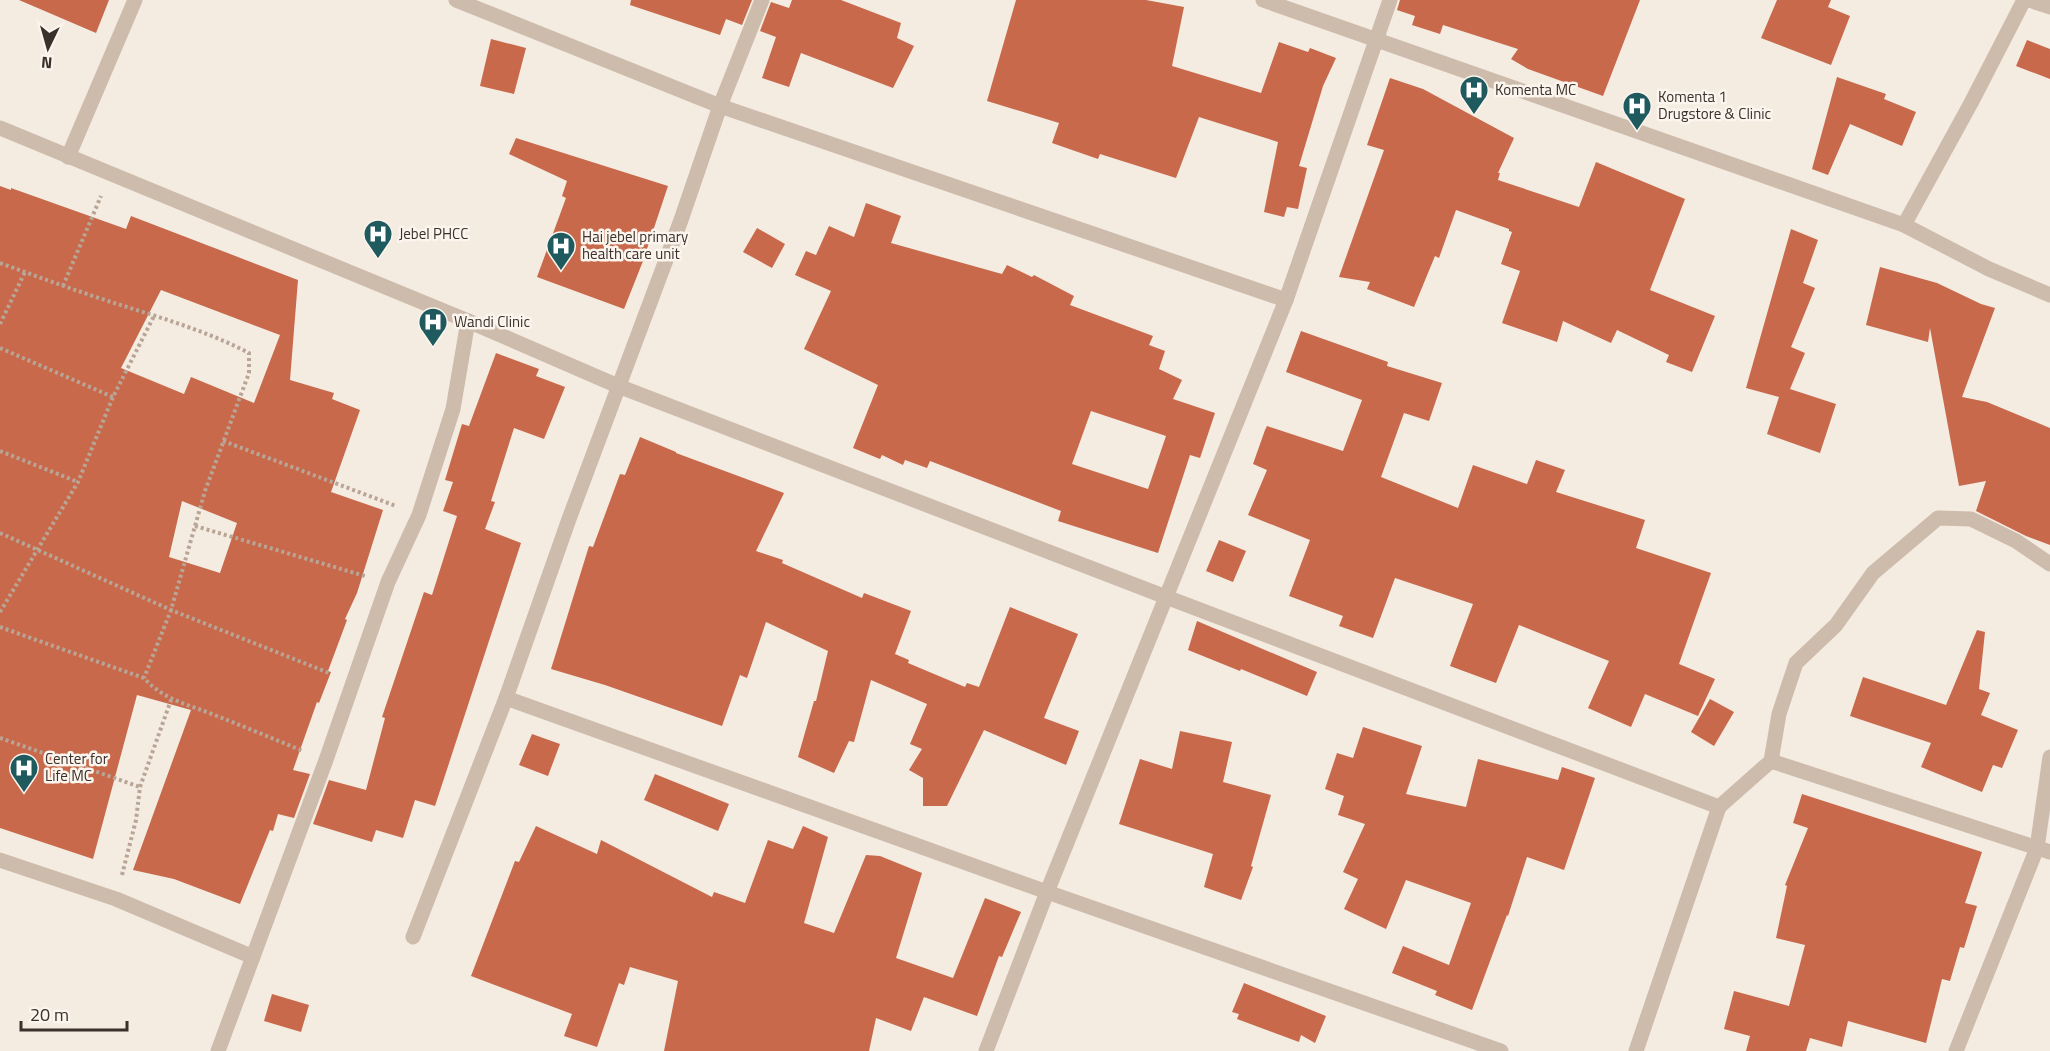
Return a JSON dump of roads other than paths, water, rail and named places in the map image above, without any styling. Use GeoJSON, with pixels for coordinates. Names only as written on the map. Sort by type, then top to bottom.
{"type":"FeatureCollection","features":[{"type":"Feature","properties":{"kind":"street"},"geometry":{"type":"LineString","coordinates":[[69,157],[135,0]]}},
{"type":"Feature","properties":{"kind":"street"},"geometry":{"type":"LineString","coordinates":[[456,0],[720,106],[1286,300]]}},
{"type":"Feature","properties":{"kind":"street"},"geometry":{"type":"LineString","coordinates":[[413,937],[506,698],[618,386],[681,220],[720,106],[762,0]]}},
{"type":"Feature","properties":{"kind":"street"},"geometry":{"type":"LineString","coordinates":[[1263,0],[1904,225],[1989,269],[2050,295]]}},
{"type":"Feature","properties":{"kind":"street"},"geometry":{"type":"LineString","coordinates":[[986,1051],[1047,892],[1286,300],[1390,0]]}},
{"type":"Feature","properties":{"kind":"street"},"geometry":{"type":"LineString","coordinates":[[1904,225],[2024,0]]}},
{"type":"Feature","properties":{"kind":"street"},"geometry":{"type":"LineString","coordinates":[[2029,0],[2050,7]]}},
{"type":"Feature","properties":{"kind":"street"},"geometry":{"type":"LineString","coordinates":[[0,128],[468,321],[618,386],[1719,807]]}},
{"type":"Feature","properties":{"kind":"street"},"geometry":{"type":"LineString","coordinates":[[218,1051],[326,760],[388,582],[419,515],[453,409],[468,321]]}},
{"type":"Feature","properties":{"kind":"street"},"geometry":{"type":"LineString","coordinates":[[1636,1051],[1719,807],[1772,761],[1779,714],[1796,663],[1836,626],[1873,573],[1938,518],[1971,519],[2016,541],[2050,564]]}},
{"type":"Feature","properties":{"kind":"street"},"geometry":{"type":"LineString","coordinates":[[506,698],[1047,892],[1501,1051]]}},
{"type":"Feature","properties":{"kind":"street"},"geometry":{"type":"LineString","coordinates":[[1956,1051],[2044,850],[2050,757]]}},
{"type":"Feature","properties":{"kind":"street"},"geometry":{"type":"LineString","coordinates":[[1772,761],[2044,850]]}},
{"type":"Feature","properties":{"kind":"street"},"geometry":{"type":"LineString","coordinates":[[0,860],[116,899],[253,957]]}},
{"type":"Feature","properties":{"kind":"place","name":"Komenta MC"},"geometry":{"type":"Point","coordinates":[1474,116]}},
{"type":"Feature","properties":{"kind":"place","name":"Komenta 1 Drugstore & Clinic"},"geometry":{"type":"Point","coordinates":[1637,132]}},
{"type":"Feature","properties":{"kind":"place","name":"Jebel PHCC"},"geometry":{"type":"Point","coordinates":[378,260]}},
{"type":"Feature","properties":{"kind":"place","name":"Hai jebel primary health care unit"},"geometry":{"type":"Point","coordinates":[561,272]}},
{"type":"Feature","properties":{"kind":"place","name":"Wandi Clinic"},"geometry":{"type":"Point","coordinates":[433,348]}},
{"type":"Feature","properties":{"kind":"place","name":"Center for Life MC"},"geometry":{"type":"Point","coordinates":[24,794]}}]}
